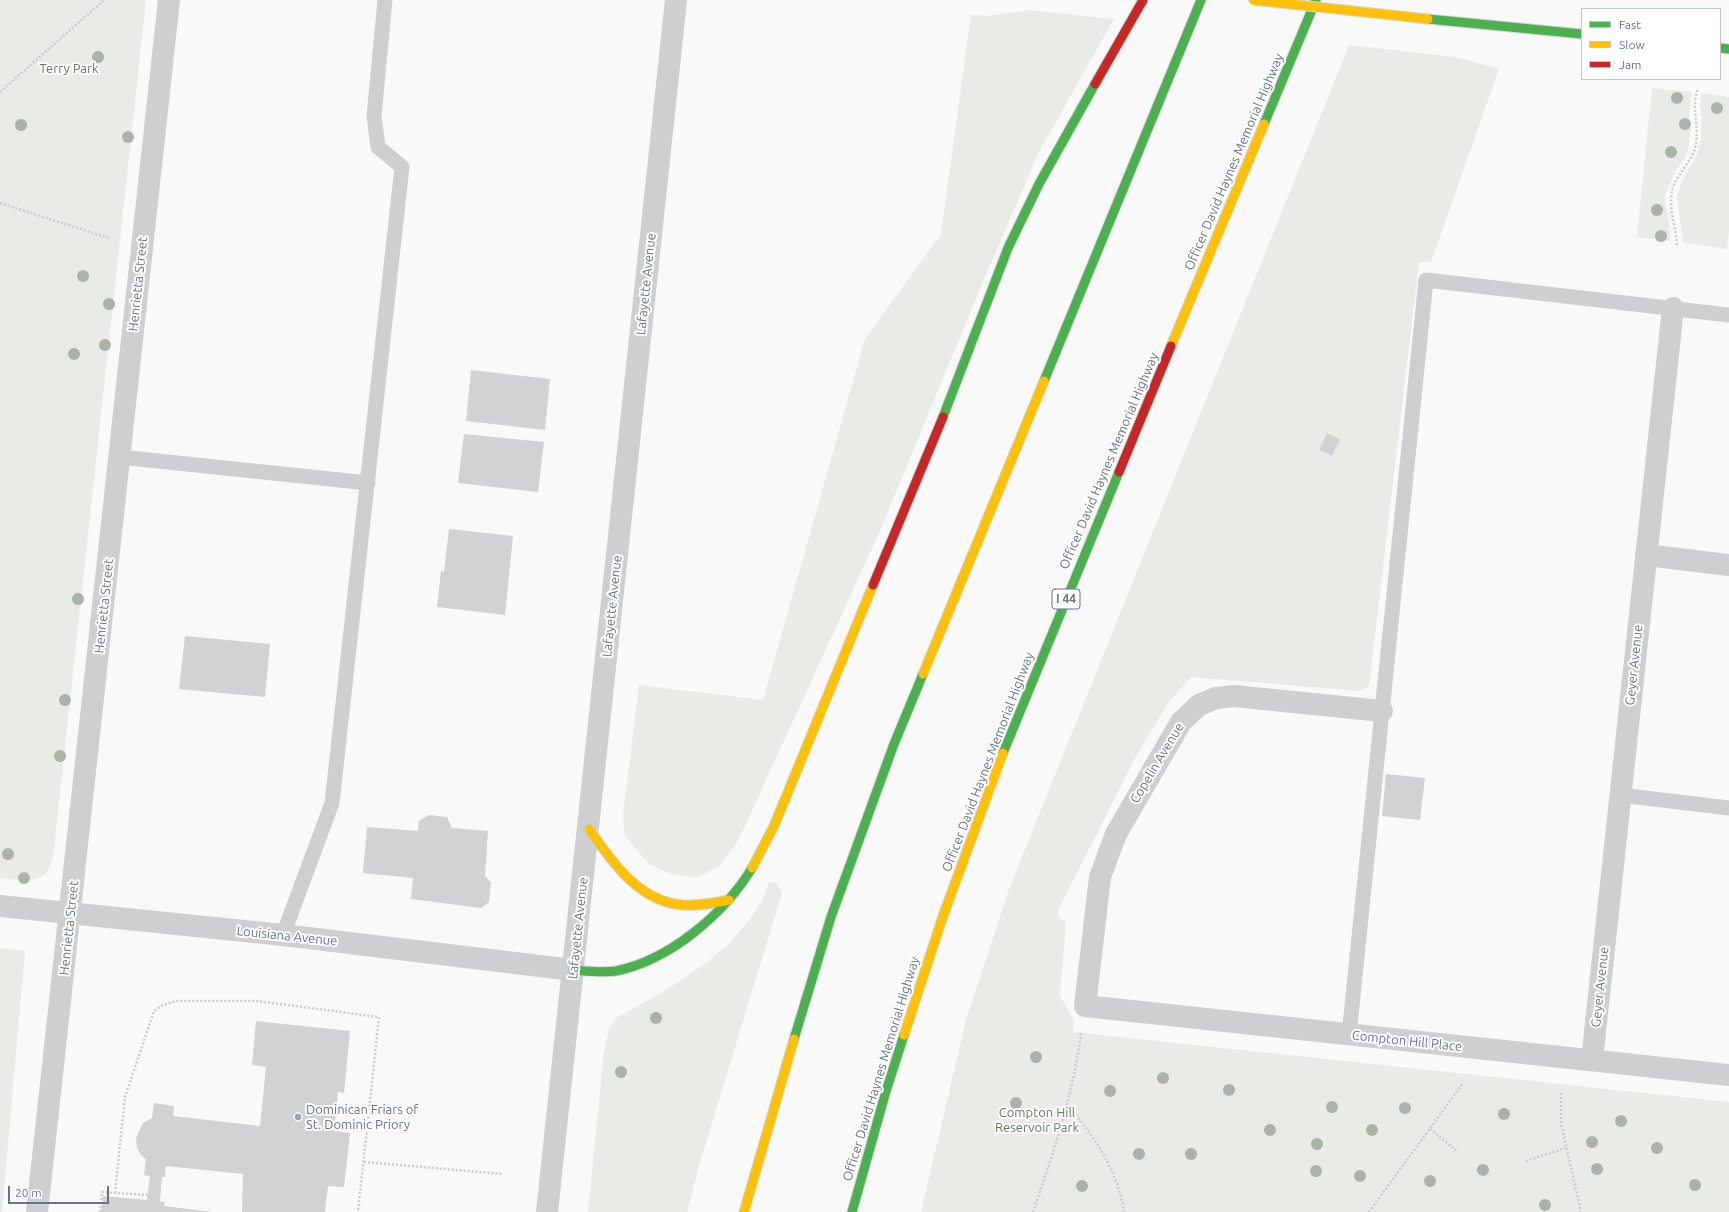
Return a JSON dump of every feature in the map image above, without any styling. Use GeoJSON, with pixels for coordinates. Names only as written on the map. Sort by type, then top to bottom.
{"type":"FeatureCollection","features":[{"type":"Feature","properties":{"kind":"main road"},"geometry":{"type":"LineString","coordinates":[[574,970],[595,972],[616,971],[633,966],[651,958],[677,944],[700,927],[729,900],[743,882],[779,812],[964,364],[1007,250],[1039,183],[1143,0]]}},
{"type":"Feature","properties":{"kind":"main road"},"geometry":{"type":"LineString","coordinates":[[744,1212],[778,1091],[831,917],[894,744],[1201,0]]}},
{"type":"Feature","properties":{"kind":"main road"},"geometry":{"type":"LineString","coordinates":[[1253,0],[1581,34]]}},
{"type":"Feature","properties":{"kind":"main road","name":"Officer David Haynes Memorial Highway"},"geometry":{"type":"LineString","coordinates":[[852,1212],[886,1091],[943,916],[1008,742],[1316,0]]}},
{"type":"Feature","properties":{"kind":"main road"},"geometry":{"type":"LineString","coordinates":[[589,830],[619,871],[651,897],[675,904],[696,905],[713,904],[729,900]]}},
{"type":"Feature","properties":{"kind":"street","name":"Henrietta Street"},"geometry":{"type":"LineString","coordinates":[[37,1212],[169,0]]}},
{"type":"Feature","properties":{"kind":"street","name":"Lafayette Avenue"},"geometry":{"type":"LineString","coordinates":[[547,1212],[589,830],[676,0]]}},
{"type":"Feature","properties":{"kind":"street","name":"Geyer Avenue"},"geometry":{"type":"LineString","coordinates":[[1592,1060],[1673,308]]}},
{"type":"Feature","properties":{"kind":"street"},"geometry":{"type":"LineString","coordinates":[[1646,555],[1729,565]]}},
{"type":"Feature","properties":{"kind":"street","name":"Copelin Avenue"},"geometry":{"type":"LineString","coordinates":[[1085,1006],[1100,877],[1116,834],[1181,722],[1199,705],[1216,698],[1234,696],[1382,711]]}},
{"type":"Feature","properties":{"kind":"street","name":"Louisiana Avenue"},"geometry":{"type":"LineString","coordinates":[[0,906],[283,935],[574,970]]}},
{"type":"Feature","properties":{"kind":"street","name":"Compton Hill Place"},"geometry":{"type":"LineString","coordinates":[[1085,1006],[1729,1075]]}},
{"type":"Feature","properties":{"kind":"lane"},"geometry":{"type":"LineString","coordinates":[[283,935],[332,802],[368,483],[402,167],[378,146],[374,116],[385,0]]}},
{"type":"Feature","properties":{"kind":"lane"},"geometry":{"type":"LineString","coordinates":[[1349,1035],[1426,280],[1729,315]]}},
{"type":"Feature","properties":{"kind":"lane"},"geometry":{"type":"LineString","coordinates":[[120,457],[368,483]]}},
{"type":"Feature","properties":{"kind":"lane"},"geometry":{"type":"LineString","coordinates":[[1620,795],[1729,808]]}},
{"type":"Feature","properties":{"kind":"path"},"geometry":{"type":"LineString","coordinates":[[1,89],[104,0]]}},
{"type":"Feature","properties":{"kind":"path"},"geometry":{"type":"LineString","coordinates":[[1677,245],[1671,199],[1677,178],[1692,156],[1696,146],[1698,130],[1694,111],[1698,89]]}},
{"type":"Feature","properties":{"kind":"path"},"geometry":{"type":"LineString","coordinates":[[0,203],[109,238]]}},
{"type":"Feature","properties":{"kind":"path"},"geometry":{"type":"LineString","coordinates":[[114,1193],[125,1097],[154,1011],[163,1005],[176,1001],[257,1001],[379,1017],[358,1212]]}},
{"type":"Feature","properties":{"kind":"path"},"geometry":{"type":"LineString","coordinates":[[1033,1212],[1068,1106],[1075,1074],[1085,1006]]}},
{"type":"Feature","properties":{"kind":"path"},"geometry":{"type":"LineString","coordinates":[[1369,1212],[1463,1083]]}},
{"type":"Feature","properties":{"kind":"path"},"geometry":{"type":"LineString","coordinates":[[1561,1093],[1561,1123],[1581,1212]]}},
{"type":"Feature","properties":{"kind":"path"},"geometry":{"type":"LineString","coordinates":[[1068,1106],[1082,1121],[1109,1165],[1118,1186],[1124,1212]]}},
{"type":"Feature","properties":{"kind":"path"},"geometry":{"type":"LineString","coordinates":[[1430,1129],[1458,1150]]}},
{"type":"Feature","properties":{"kind":"path"},"geometry":{"type":"LineString","coordinates":[[1526,1162],[1566,1148]]}},
{"type":"Feature","properties":{"kind":"path"},"geometry":{"type":"LineString","coordinates":[[364,1162],[503,1174]]}},
{"type":"Feature","properties":{"kind":"path"},"geometry":{"type":"LineString","coordinates":[[100,1212],[102,1192],[148,1196]]}},
{"type":"Feature","properties":{"kind":"green space","name":"Terry Park"},"geometry":{"type":"Polygon","coordinates":[[[0,0],[146,0],[53,857],[50,867],[46,873],[33,880],[0,878],[0,0]]]}},
{"type":"Feature","properties":{"kind":"green space"},"geometry":{"type":"Polygon","coordinates":[[[1029,10],[1114,19],[1038,154],[979,291],[880,531],[739,839],[720,866],[696,878],[672,874],[649,864],[625,836],[623,816],[639,685],[763,700],[865,339],[941,234],[971,15],[988,16],[1029,10]]]}},
{"type":"Feature","properties":{"kind":"green space","name":"Compton Hill Reservoir Park"},"geometry":{"type":"Polygon","coordinates":[[[1349,45],[1456,57],[1499,69],[1431,262],[1419,262],[1369,686],[1360,691],[1191,677],[1168,703],[1134,760],[1057,912],[1059,918],[1066,922],[1060,996],[1074,1020],[1073,1032],[1729,1102],[1729,1212],[921,1212],[966,1020],[1009,889],[1349,45]]]}},
{"type":"Feature","properties":{"kind":"green space"},"geometry":{"type":"Polygon","coordinates":[[[1652,88],[1692,92],[1689,113],[1691,130],[1686,157],[1676,170],[1665,196],[1671,241],[1637,237],[1652,88]]]}},
{"type":"Feature","properties":{"kind":"green space"},"geometry":{"type":"Polygon","coordinates":[[[1701,93],[1729,97],[1729,231],[1727,249],[1683,243],[1677,195],[1682,181],[1697,155],[1701,137],[1701,93]]]}},
{"type":"Feature","properties":{"kind":"green space"},"geometry":{"type":"Polygon","coordinates":[[[769,882],[777,883],[782,893],[698,1169],[687,1212],[588,1212],[604,1053],[609,1028],[616,1018],[675,984],[713,957],[730,942],[745,925],[760,904],[769,882]]]}},
{"type":"Feature","properties":{"kind":"green space"},"geometry":{"type":"Polygon","coordinates":[[[0,948],[25,951],[2,1212],[0,1212],[0,948]]]}},
{"type":"Feature","properties":{"kind":"building"},"geometry":{"type":"Polygon","coordinates":[[[471,370],[550,379],[545,430],[466,421],[471,370]]]}},
{"type":"Feature","properties":{"kind":"building"},"geometry":{"type":"Polygon","coordinates":[[[1327,433],[1340,439],[1332,456],[1319,450],[1327,433]]]}},
{"type":"Feature","properties":{"kind":"building"},"geometry":{"type":"Polygon","coordinates":[[[464,434],[544,442],[538,492],[458,483],[464,434]]]}},
{"type":"Feature","properties":{"kind":"building"},"geometry":{"type":"Polygon","coordinates":[[[449,529],[513,536],[505,615],[437,607],[441,571],[444,572],[449,529]]]}},
{"type":"Feature","properties":{"kind":"building"},"geometry":{"type":"Polygon","coordinates":[[[185,636],[270,644],[265,697],[179,689],[185,636]]]}},
{"type":"Feature","properties":{"kind":"building"},"geometry":{"type":"Polygon","coordinates":[[[1386,774],[1425,778],[1420,820],[1382,816],[1386,774]]]}},
{"type":"Feature","properties":{"kind":"building"},"geometry":{"type":"Polygon","coordinates":[[[429,815],[447,817],[452,828],[488,831],[485,876],[491,883],[489,902],[481,908],[411,899],[413,878],[363,873],[367,827],[418,831],[419,821],[429,815]]]}},
{"type":"Feature","properties":{"kind":"building","name":"Dominican Friars of St. Dominic Priory"},"geometry":{"type":"Polygon","coordinates":[[[256,1021],[350,1031],[344,1093],[338,1092],[334,1131],[350,1133],[344,1187],[328,1186],[325,1212],[242,1212],[243,1174],[166,1166],[165,1177],[162,1177],[160,1201],[165,1202],[164,1206],[213,1212],[101,1212],[103,1196],[147,1200],[150,1176],[144,1175],[146,1159],[141,1155],[137,1148],[136,1138],[143,1123],[152,1118],[154,1103],[174,1106],[173,1116],[260,1126],[266,1067],[252,1065],[256,1021]]]}},
{"type":"Feature","properties":{"kind":"traffic: fast"},"geometry":{"type":"LineString","coordinates":[[1044,381],[1201,0]]}},
{"type":"Feature","properties":{"kind":"traffic: fast"},"geometry":{"type":"LineString","coordinates":[[1264,124],[1316,0]]}},
{"type":"Feature","properties":{"kind":"traffic: fast"},"geometry":{"type":"LineString","coordinates":[[1428,19],[1581,34]]}},
{"type":"Feature","properties":{"kind":"traffic: fast"},"geometry":{"type":"LineString","coordinates":[[1721,48],[1729,49]]}},
{"type":"Feature","properties":{"kind":"traffic: fast"},"geometry":{"type":"LineString","coordinates":[[943,417],[1008,248],[1039,184],[1095,84]]}},
{"type":"Feature","properties":{"kind":"traffic: fast"},"geometry":{"type":"LineString","coordinates":[[1003,753],[1119,472]]}},
{"type":"Feature","properties":{"kind":"traffic: fast"},"geometry":{"type":"LineString","coordinates":[[794,1039],[831,917],[894,744],[923,674]]}},
{"type":"Feature","properties":{"kind":"traffic: fast"},"geometry":{"type":"LineString","coordinates":[[573,970],[600,972],[616,971],[656,957],[694,933],[711,918],[727,902],[752,868]]}},
{"type":"Feature","properties":{"kind":"traffic: fast"},"geometry":{"type":"LineString","coordinates":[[852,1212],[886,1091],[904,1035]]}},
{"type":"Feature","properties":{"kind":"traffic: slow"},"geometry":{"type":"LineString","coordinates":[[1253,0],[1428,19]]}},
{"type":"Feature","properties":{"kind":"traffic: slow"},"geometry":{"type":"LineString","coordinates":[[1171,346],[1264,124]]}},
{"type":"Feature","properties":{"kind":"traffic: slow"},"geometry":{"type":"LineString","coordinates":[[923,674],[1044,381]]}},
{"type":"Feature","properties":{"kind":"traffic: slow"},"geometry":{"type":"LineString","coordinates":[[752,868],[774,826],[873,585]]}},
{"type":"Feature","properties":{"kind":"traffic: slow"},"geometry":{"type":"LineString","coordinates":[[904,1035],[943,916],[1003,753]]}},
{"type":"Feature","properties":{"kind":"traffic: slow"},"geometry":{"type":"LineString","coordinates":[[589,829],[617,867],[640,888],[653,896],[667,902],[683,905],[701,905],[729,900]]}},
{"type":"Feature","properties":{"kind":"traffic: slow"},"geometry":{"type":"LineString","coordinates":[[744,1212],[794,1039]]}},
{"type":"Feature","properties":{"kind":"traffic: jam"},"geometry":{"type":"LineString","coordinates":[[1095,84],[1143,0]]}},
{"type":"Feature","properties":{"kind":"traffic: jam"},"geometry":{"type":"LineString","coordinates":[[1119,472],[1171,346]]}},
{"type":"Feature","properties":{"kind":"traffic: jam"},"geometry":{"type":"LineString","coordinates":[[873,585],[943,417]]}},
{"type":"Feature","properties":{"kind":"place","name":"Dominican Friars of St. Dominic Priory"},"geometry":{"type":"Point","coordinates":[298,1117]}}]}
